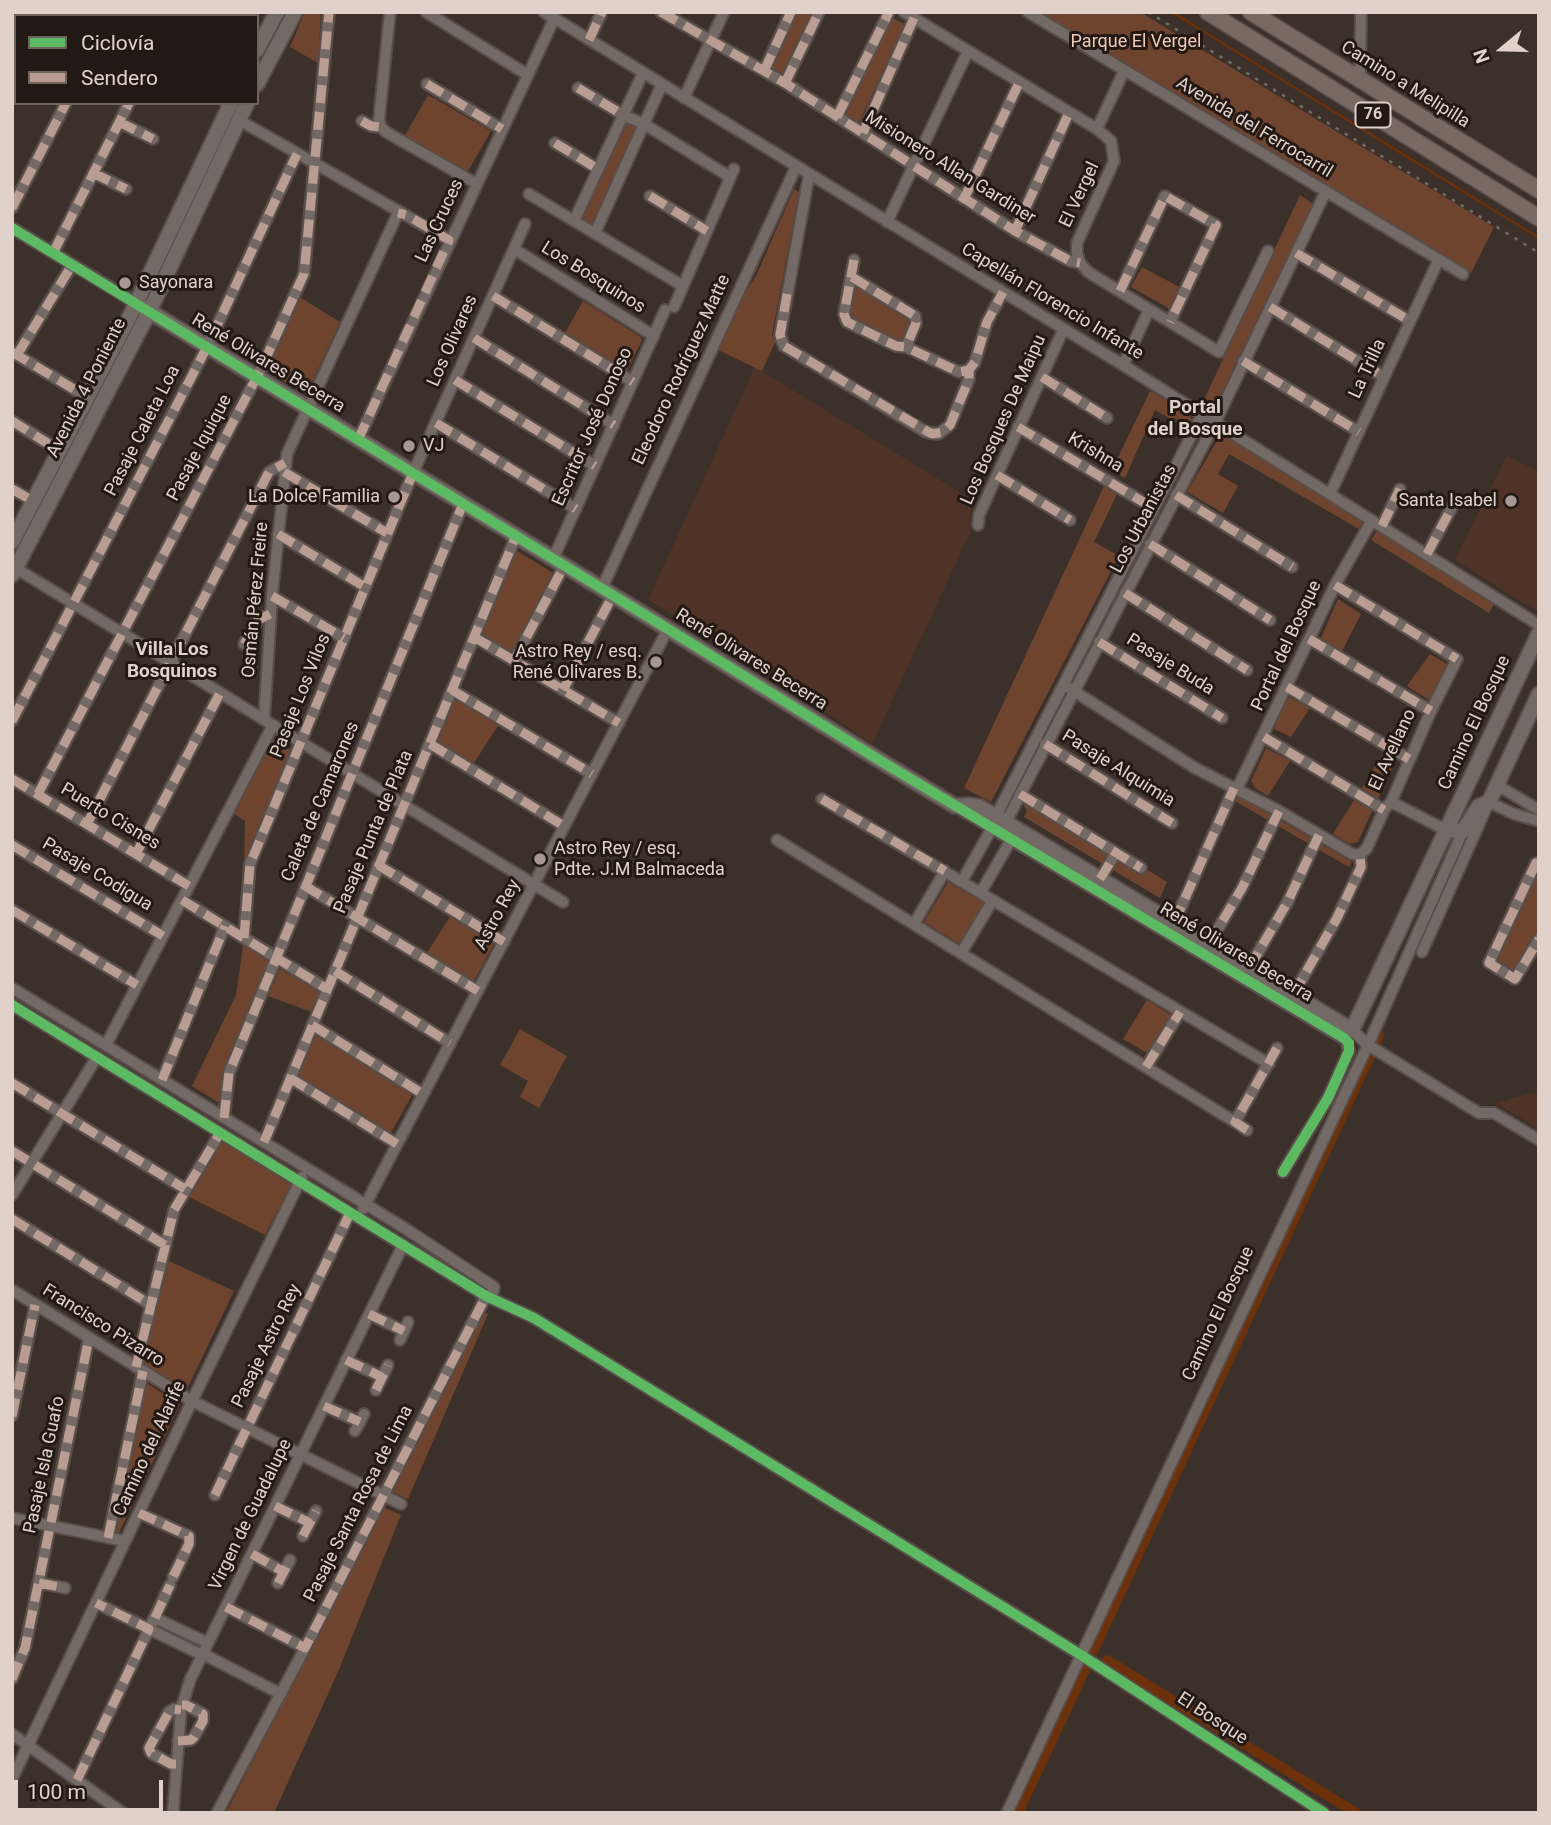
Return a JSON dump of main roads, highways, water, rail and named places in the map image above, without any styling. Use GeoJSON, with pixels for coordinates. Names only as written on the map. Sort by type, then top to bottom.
{"type":"FeatureCollection","features":[{"type":"Feature","properties":{"kind":"main road","name":"76"},"geometry":{"type":"LineString","coordinates":[[1208,12],[1539,218]]}},
{"type":"Feature","properties":{"kind":"main road","name":"Camino a Melipilla"},"geometry":{"type":"LineString","coordinates":[[1251,12],[1539,190]]}},
{"type":"Feature","properties":{"kind":"waterway"},"geometry":{"type":"LineString","coordinates":[[1172,12],[1539,238]]}},
{"type":"Feature","properties":{"kind":"waterway"},"geometry":{"type":"LineString","coordinates":[[1376,1042],[1379,1035]]}},
{"type":"Feature","properties":{"kind":"waterway"},"geometry":{"type":"LineString","coordinates":[[1091,1656],[1371,1054]]}},
{"type":"Feature","properties":{"kind":"waterway"},"geometry":{"type":"LineString","coordinates":[[1107,1660],[1356,1813]]}},
{"type":"Feature","properties":{"kind":"waterway"},"geometry":{"type":"LineString","coordinates":[[1018,1813],[1085,1670]]}},
{"type":"Feature","properties":{"kind":"railway"},"geometry":{"type":"LineString","coordinates":[[1148,12],[1539,253]]}},
{"type":"Feature","properties":{"kind":"place","name":"Sayonara"},"geometry":{"type":"Point","coordinates":[125,283]}},
{"type":"Feature","properties":{"kind":"place","name":"VJ"},"geometry":{"type":"Point","coordinates":[409,446]}},
{"type":"Feature","properties":{"kind":"place","name":"La Dolce Familia"},"geometry":{"type":"Point","coordinates":[394,497]}},
{"type":"Feature","properties":{"kind":"place","name":"Santa Isabel"},"geometry":{"type":"Point","coordinates":[1511,501]}},
{"type":"Feature","properties":{"kind":"place","name":"Astro Rey / esq. René Olivares B."},"geometry":{"type":"Point","coordinates":[656,662]}},
{"type":"Feature","properties":{"kind":"place","name":"Astro Rey / esq. Pdte. J.M Balmaceda"},"geometry":{"type":"Point","coordinates":[540,859]}},
{"type":"Feature","properties":{"kind":"district","name":"Portal del Bosque"},"geometry":{"type":"Point","coordinates":[1195,419]}},
{"type":"Feature","properties":{"kind":"district","name":"Villa Los Bosquinos"},"geometry":{"type":"Point","coordinates":[172,661]}},
{"type":"Feature","properties":{"kind":"park label","name":"Parque El Vergel"},"geometry":{"type":"Point","coordinates":[1136,42]}}]}
